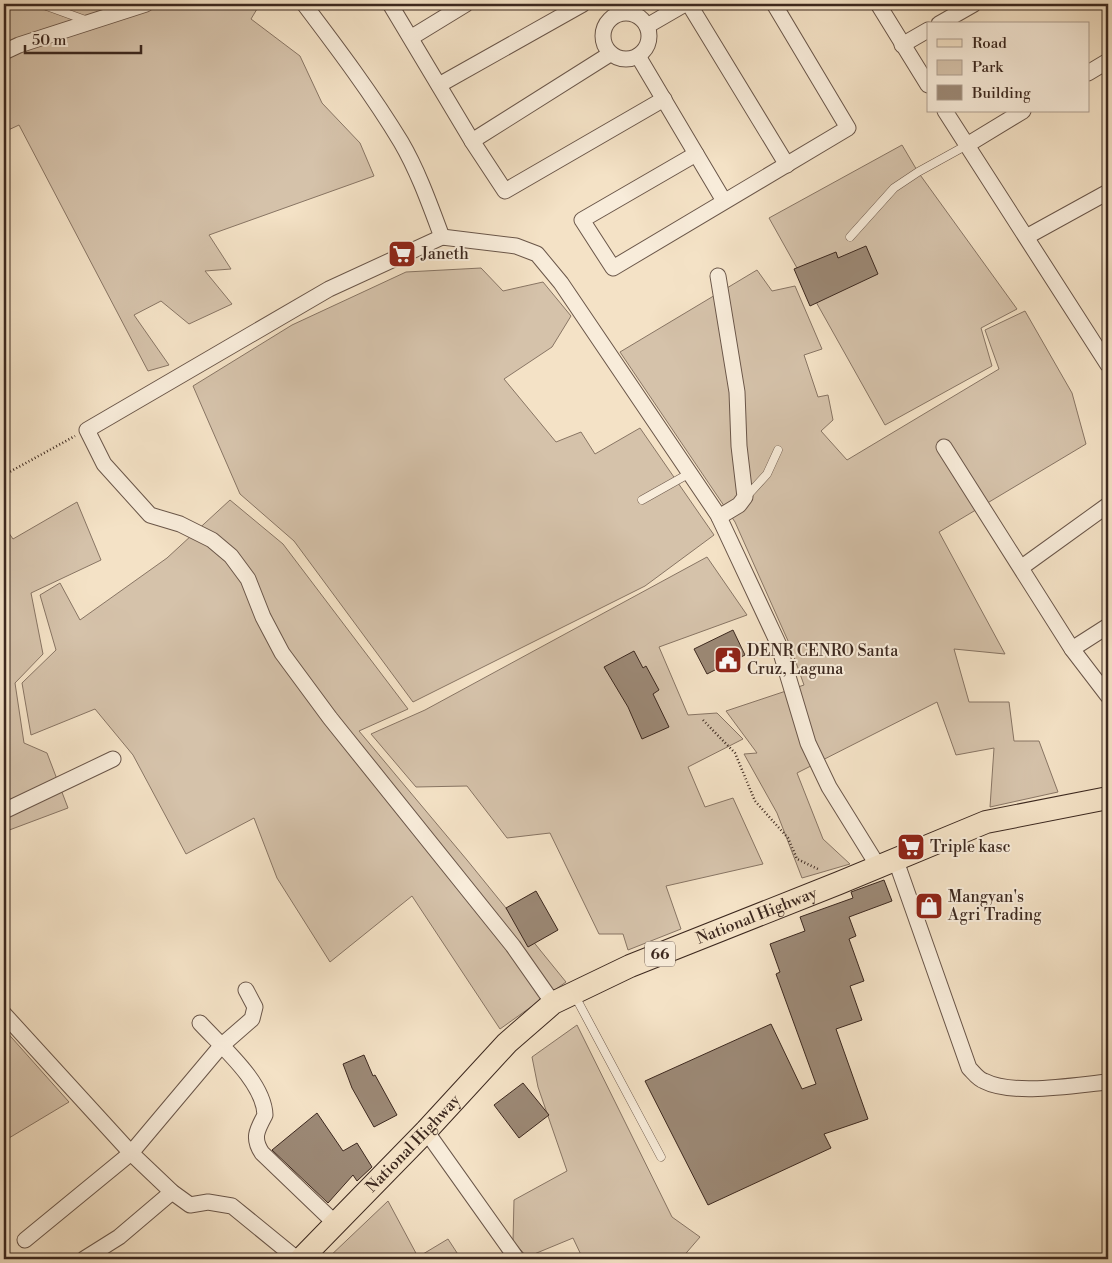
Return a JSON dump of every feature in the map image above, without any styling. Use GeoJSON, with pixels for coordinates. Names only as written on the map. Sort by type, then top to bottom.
{"type":"FeatureCollection","features":[{"type":"Feature","properties":{"kind":"main road","name":"National Highway"},"geometry":{"type":"LineString","coordinates":[[301,1259],[337,1225],[507,1044],[553,1003],[630,966],[986,822],[1108,798]]}},
{"type":"Feature","properties":{"kind":"street"},"geometry":{"type":"LineString","coordinates":[[4,52],[19,45],[146,4]]}},
{"type":"Feature","properties":{"kind":"street"},"geometry":{"type":"LineString","coordinates":[[304,4],[347,61],[401,143],[428,199],[442,237]]}},
{"type":"Feature","properties":{"kind":"street"},"geometry":{"type":"LineString","coordinates":[[390,4],[412,37],[472,140],[505,190],[664,99]]}},
{"type":"Feature","properties":{"kind":"street"},"geometry":{"type":"LineString","coordinates":[[412,37],[466,4]]}},
{"type":"Feature","properties":{"kind":"street"},"geometry":{"type":"LineString","coordinates":[[439,85],[583,4]]}},
{"type":"Feature","properties":{"kind":"street"},"geometry":{"type":"LineString","coordinates":[[647,26],[685,4]]}},
{"type":"Feature","properties":{"kind":"street"},"geometry":{"type":"LineString","coordinates":[[689,4],[787,165]]}},
{"type":"Feature","properties":{"kind":"street"},"geometry":{"type":"LineString","coordinates":[[696,154],[582,220],[613,268],[848,128],[774,4]]}},
{"type":"Feature","properties":{"kind":"street"},"geometry":{"type":"LineString","coordinates":[[878,4],[927,83]]}},
{"type":"Feature","properties":{"kind":"street"},"geometry":{"type":"LineString","coordinates":[[942,22],[974,4]]}},
{"type":"Feature","properties":{"kind":"street"},"geometry":{"type":"LineString","coordinates":[[613,9],[635,14],[647,26],[648,42],[638,56],[623,59],[610,54],[604,43],[603,30],[610,20],[613,9]]}},
{"type":"Feature","properties":{"kind":"street"},"geometry":{"type":"LineString","coordinates":[[902,45],[927,31]]}},
{"type":"Feature","properties":{"kind":"street"},"geometry":{"type":"LineString","coordinates":[[472,140],[610,54]]}},
{"type":"Feature","properties":{"kind":"street"},"geometry":{"type":"LineString","coordinates":[[638,56],[724,201]]}},
{"type":"Feature","properties":{"kind":"street"},"geometry":{"type":"LineString","coordinates":[[1090,72],[1108,61]]}},
{"type":"Feature","properties":{"kind":"street"},"geometry":{"type":"LineString","coordinates":[[946,112],[1106,356]]}},
{"type":"Feature","properties":{"kind":"street"},"geometry":{"type":"LineString","coordinates":[[966,145],[1021,112]]}},
{"type":"Feature","properties":{"kind":"street"},"geometry":{"type":"LineString","coordinates":[[1028,236],[1108,192]]}},
{"type":"Feature","properties":{"kind":"street"},"geometry":{"type":"LineString","coordinates":[[553,1003],[513,946],[330,718],[282,653],[263,617],[248,579],[231,556],[212,540],[180,524],[150,515],[104,464],[87,430],[329,289],[442,237],[516,246],[537,254],[561,283],[719,517],[778,643],[808,743],[829,787],[887,862],[969,1068],[981,1080],[1005,1088],[1108,1082]]}},
{"type":"Feature","properties":{"kind":"street"},"geometry":{"type":"LineString","coordinates":[[718,276],[737,392],[739,446],[746,497],[740,505],[719,517]]}},
{"type":"Feature","properties":{"kind":"street"},"geometry":{"type":"LineString","coordinates":[[944,447],[1022,567],[1072,649],[1108,696]]}},
{"type":"Feature","properties":{"kind":"street"},"geometry":{"type":"LineString","coordinates":[[1022,567],[1108,505]]}},
{"type":"Feature","properties":{"kind":"street"},"geometry":{"type":"LineString","coordinates":[[1072,649],[1108,626]]}},
{"type":"Feature","properties":{"kind":"street"},"geometry":{"type":"LineString","coordinates":[[4,811],[113,759]]}},
{"type":"Feature","properties":{"kind":"street"},"geometry":{"type":"LineString","coordinates":[[25,1240],[131,1153],[221,1046],[252,1020],[255,1007],[246,990]]}},
{"type":"Feature","properties":{"kind":"street"},"geometry":{"type":"LineString","coordinates":[[4,1014],[131,1153],[172,1192],[190,1205],[208,1202],[232,1206],[297,1259]]}},
{"type":"Feature","properties":{"kind":"street"},"geometry":{"type":"LineString","coordinates":[[200,1023],[244,1069],[265,1109],[265,1115],[255,1135],[256,1144],[287,1179],[337,1225]]}},
{"type":"Feature","properties":{"kind":"street"},"geometry":{"type":"LineString","coordinates":[[426,1131],[517,1259]]}},
{"type":"Feature","properties":{"kind":"street"},"geometry":{"type":"LineString","coordinates":[[84,1259],[119,1237],[172,1192]]}},
{"type":"Feature","properties":{"kind":"lane"},"geometry":{"type":"LineString","coordinates":[[41,4],[90,22]]}},
{"type":"Feature","properties":{"kind":"lane"},"geometry":{"type":"LineString","coordinates":[[850,237],[894,188],[966,145]]}},
{"type":"Feature","properties":{"kind":"lane"},"geometry":{"type":"LineString","coordinates":[[746,497],[767,474],[778,450]]}},
{"type":"Feature","properties":{"kind":"lane"},"geometry":{"type":"LineString","coordinates":[[642,500],[690,473]]}},
{"type":"Feature","properties":{"kind":"lane"},"geometry":{"type":"LineString","coordinates":[[574,993],[661,1157]]}},
{"type":"Feature","properties":{"kind":"path"},"geometry":{"type":"LineString","coordinates":[[4,475],[87,430]]}},
{"type":"Feature","properties":{"kind":"path"},"geometry":{"type":"LineString","coordinates":[[703,720],[735,753],[755,801],[788,838],[797,859],[839,883]]}},
{"type":"Feature","properties":{"kind":"green space"},"geometry":{"type":"Polygon","coordinates":[[[4,4],[260,4],[251,19],[300,56],[322,103],[360,143],[374,176],[209,235],[231,269],[205,271],[232,304],[189,324],[161,301],[134,315],[169,365],[148,371],[19,125],[4,132],[4,4]]]}},
{"type":"Feature","properties":{"kind":"green space"},"geometry":{"type":"Polygon","coordinates":[[[902,145],[918,172],[1017,309],[981,328],[992,366],[885,425],[769,218],[902,145]]]}},
{"type":"Feature","properties":{"kind":"green space"},"geometry":{"type":"Polygon","coordinates":[[[481,268],[503,291],[543,282],[571,316],[552,347],[504,379],[556,442],[581,432],[595,454],[640,428],[714,535],[645,586],[413,702],[294,541],[240,494],[193,386],[292,325],[406,272],[481,268]]]}},
{"type":"Feature","properties":{"kind":"green space"},"geometry":{"type":"Polygon","coordinates":[[[757,270],[772,291],[795,286],[822,349],[804,355],[818,397],[828,395],[833,420],[821,431],[847,460],[999,369],[985,330],[1025,311],[1072,393],[1086,444],[939,532],[1005,654],[954,649],[969,702],[1009,702],[1014,741],[1039,741],[1058,792],[990,807],[994,748],[956,755],[937,702],[797,773],[823,839],[850,864],[802,878],[777,813],[744,754],[757,753],[726,711],[804,685],[789,643],[735,522],[620,352],[757,270]]]}},
{"type":"Feature","properties":{"kind":"green space"},"geometry":{"type":"Polygon","coordinates":[[[230,500],[283,544],[408,709],[359,731],[566,982],[500,1029],[412,896],[330,962],[277,878],[254,818],[186,854],[133,755],[95,709],[31,735],[22,683],[56,650],[40,595],[60,583],[80,620],[167,558],[230,500]]]}},
{"type":"Feature","properties":{"kind":"green space"},"geometry":{"type":"Polygon","coordinates":[[[77,502],[101,560],[31,593],[43,654],[15,683],[24,743],[47,753],[68,808],[4,832],[4,526],[13,539],[77,502]]]}},
{"type":"Feature","properties":{"kind":"green space"},"geometry":{"type":"Polygon","coordinates":[[[707,557],[747,615],[659,647],[688,715],[717,713],[743,739],[688,767],[705,807],[733,798],[763,864],[666,886],[681,929],[628,950],[623,934],[599,934],[550,833],[507,838],[467,786],[416,787],[371,734],[425,710],[707,557]]]}},
{"type":"Feature","properties":{"kind":"green space"},"geometry":{"type":"Polygon","coordinates":[[[577,1025],[672,1217],[700,1237],[681,1259],[583,1259],[573,1238],[527,1257],[513,1241],[514,1200],[567,1171],[538,1087],[532,1057],[577,1025]]]}},
{"type":"Feature","properties":{"kind":"green space"},"geometry":{"type":"Polygon","coordinates":[[[4,1029],[69,1102],[4,1141],[4,1029]]]}},
{"type":"Feature","properties":{"kind":"green space"},"geometry":{"type":"Polygon","coordinates":[[[388,1201],[418,1257],[448,1239],[461,1259],[327,1259],[388,1201]]]}},
{"type":"Feature","properties":{"kind":"building"},"geometry":{"type":"Polygon","coordinates":[[[866,246],[878,274],[810,306],[794,269],[836,252],[838,258],[866,246]]]}},
{"type":"Feature","properties":{"kind":"building"},"geometry":{"type":"Polygon","coordinates":[[[733,630],[745,655],[707,674],[694,649],[733,630]]]}},
{"type":"Feature","properties":{"kind":"building"},"geometry":{"type":"Polygon","coordinates":[[[634,651],[643,668],[646,666],[659,690],[653,694],[669,727],[642,739],[628,707],[604,667],[634,651]]]}},
{"type":"Feature","properties":{"kind":"building"},"geometry":{"type":"Polygon","coordinates":[[[884,880],[892,901],[849,917],[856,936],[849,939],[864,981],[850,986],[862,1020],[836,1029],[868,1119],[824,1134],[831,1148],[708,1205],[645,1081],[771,1024],[802,1089],[816,1084],[776,974],[780,972],[770,944],[805,931],[800,917],[853,898],[851,892],[884,880]]]}},
{"type":"Feature","properties":{"kind":"building"},"geometry":{"type":"Polygon","coordinates":[[[536,891],[558,930],[528,947],[506,908],[536,891]]]}},
{"type":"Feature","properties":{"kind":"building"},"geometry":{"type":"Polygon","coordinates":[[[364,1055],[373,1076],[375,1075],[397,1115],[374,1127],[352,1088],[343,1064],[364,1055]]]}},
{"type":"Feature","properties":{"kind":"building"},"geometry":{"type":"Polygon","coordinates":[[[523,1083],[549,1115],[519,1138],[494,1105],[523,1083]]]}},
{"type":"Feature","properties":{"kind":"building"},"geometry":{"type":"Polygon","coordinates":[[[317,1113],[343,1151],[357,1143],[372,1167],[357,1181],[353,1175],[328,1203],[272,1150],[317,1113]]]}},
{"type":"Feature","properties":{"kind":"place","name":"Janeth"},"geometry":{"type":"Point","coordinates":[402,254]}},
{"type":"Feature","properties":{"kind":"place","name":"DENR CENRO Santa Cruz, Laguna"},"geometry":{"type":"Point","coordinates":[728,660]}},
{"type":"Feature","properties":{"kind":"place","name":"Triple kasc"},"geometry":{"type":"Point","coordinates":[911,847]}},
{"type":"Feature","properties":{"kind":"place","name":"Mangyan's Agri Trading"},"geometry":{"type":"Point","coordinates":[929,906]}}]}
